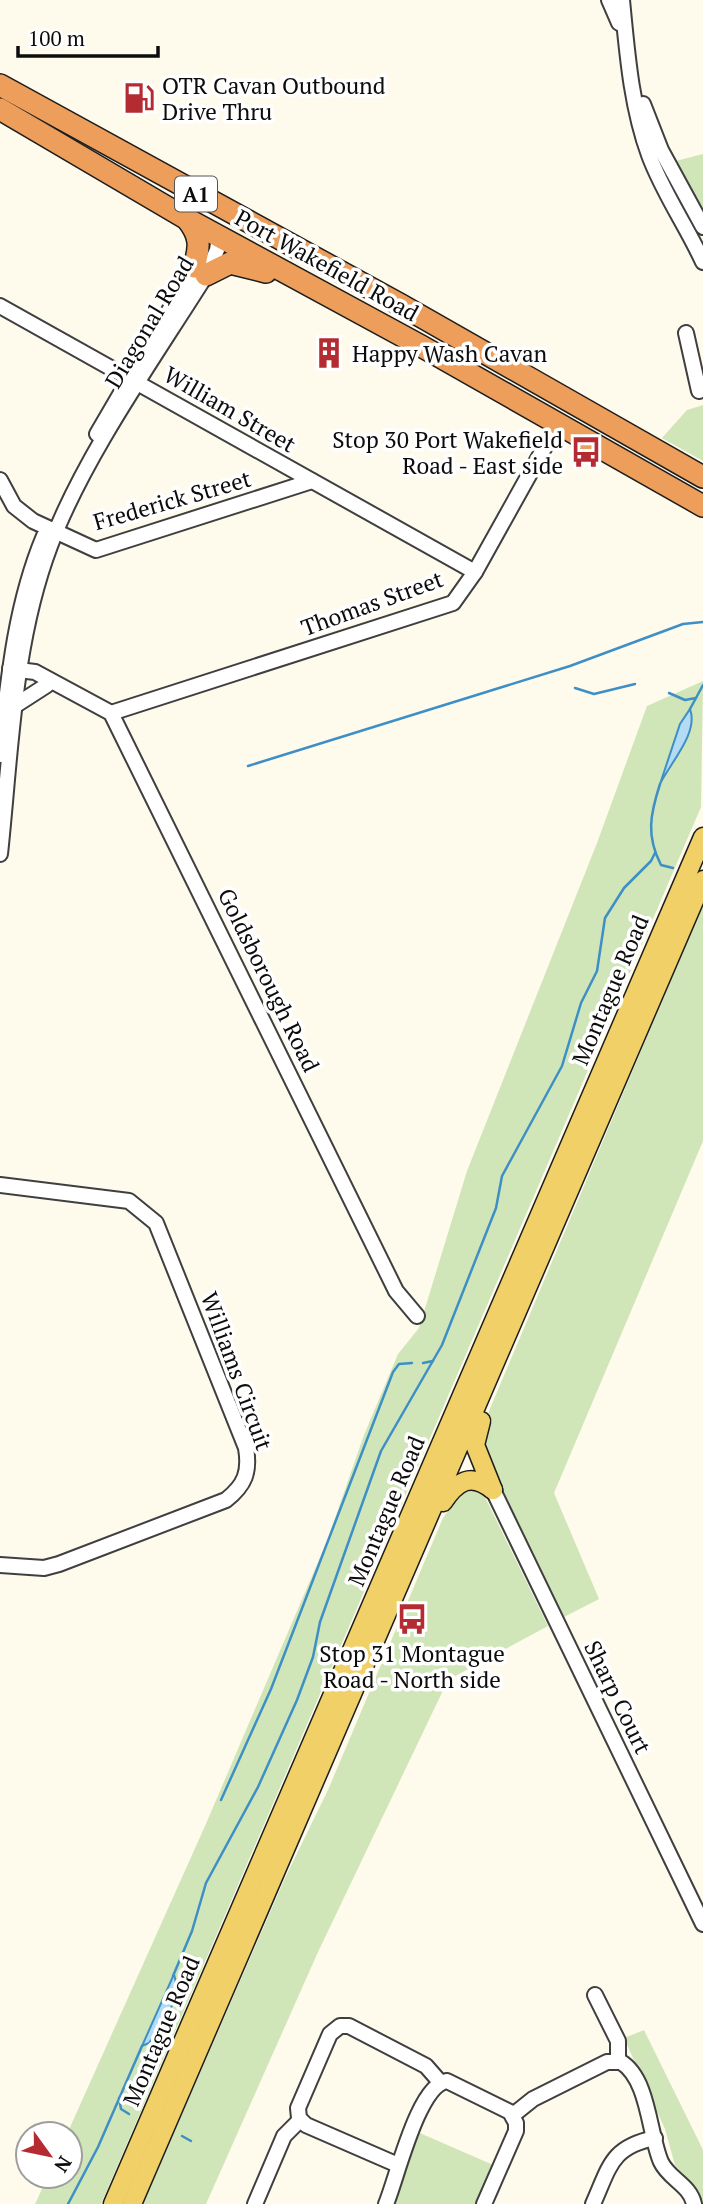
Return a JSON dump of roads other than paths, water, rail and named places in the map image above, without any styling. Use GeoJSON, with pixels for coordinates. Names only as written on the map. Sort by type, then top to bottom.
{"type":"FeatureCollection","features":[{"type":"Feature","properties":{"kind":"highway","name":"Port Wakefield Road"},"geometry":{"type":"LineString","coordinates":[[0,85],[701,474]]}},
{"type":"Feature","properties":{"kind":"highway","name":"Port Wakefield Road"},"geometry":{"type":"LineString","coordinates":[[0,109],[187,219],[458,367],[703,506]]}},
{"type":"Feature","properties":{"kind":"highway"},"geometry":{"type":"LineString","coordinates":[[91,136],[160,188],[208,215],[215,223],[219,236],[234,233],[300,252]]}},
{"type":"Feature","properties":{"kind":"highway"},"geometry":{"type":"LineString","coordinates":[[187,219],[196,230],[200,245],[200,271],[225,264],[242,265],[327,295]]}},
{"type":"Feature","properties":{"kind":"highway"},"geometry":{"type":"LineString","coordinates":[[444,329],[436,345],[458,367]]}},
{"type":"Feature","properties":{"kind":"highway"},"geometry":{"type":"LineString","coordinates":[[544,385],[561,412],[558,423]]}},
{"type":"Feature","properties":{"kind":"main road","name":"Montague Road"},"geometry":{"type":"LineString","coordinates":[[113,2204],[703,836]]}},
{"type":"Feature","properties":{"kind":"main road"},"geometry":{"type":"LineString","coordinates":[[675,903],[703,850]]}},
{"type":"Feature","properties":{"kind":"main road","name":"Montague Road"},"geometry":{"type":"LineString","coordinates":[[132,2204],[703,880]]}},
{"type":"Feature","properties":{"kind":"main road"},"geometry":{"type":"LineString","coordinates":[[493,1490],[475,1440],[488,1403],[502,1347]]}},
{"type":"Feature","properties":{"kind":"main road"},"geometry":{"type":"LineString","coordinates":[[420,1538],[450,1492],[462,1481],[475,1480],[493,1490]]}},
{"type":"Feature","properties":{"kind":"street"},"geometry":{"type":"LineString","coordinates":[[609,0],[622,31],[648,154],[666,194],[703,262]]}},
{"type":"Feature","properties":{"kind":"street"},"geometry":{"type":"LineString","coordinates":[[622,0],[622,31]]}},
{"type":"Feature","properties":{"kind":"street"},"geometry":{"type":"LineString","coordinates":[[633,84],[661,150],[703,227]]}},
{"type":"Feature","properties":{"kind":"street","name":"Diagonal Road"},"geometry":{"type":"LineString","coordinates":[[0,755],[30,573],[135,380],[219,236]]}},
{"type":"Feature","properties":{"kind":"street","name":"William Street"},"geometry":{"type":"LineString","coordinates":[[0,306],[475,572]]}},
{"type":"Feature","properties":{"kind":"street"},"geometry":{"type":"LineString","coordinates":[[685,332],[699,391]]}},
{"type":"Feature","properties":{"kind":"street","name":"Thomas Street"},"geometry":{"type":"LineString","coordinates":[[111,713],[453,603],[475,572],[558,423]]}},
{"type":"Feature","properties":{"kind":"street"},"geometry":{"type":"LineString","coordinates":[[0,480],[14,506],[33,521],[52,529]]}},
{"type":"Feature","properties":{"kind":"street","name":"Frederick Street"},"geometry":{"type":"LineString","coordinates":[[52,529],[96,550],[312,481]]}},
{"type":"Feature","properties":{"kind":"street"},"geometry":{"type":"LineString","coordinates":[[15,675],[53,686],[100,705],[111,713]]}},
{"type":"Feature","properties":{"kind":"street","name":"Diagonal Road"},"geometry":{"type":"LineString","coordinates":[[0,854],[16,705],[15,675]]}},
{"type":"Feature","properties":{"kind":"street"},"geometry":{"type":"LineString","coordinates":[[16,705],[53,686]]}},
{"type":"Feature","properties":{"kind":"street","name":"Goldsborough Road"},"geometry":{"type":"LineString","coordinates":[[111,713],[396,1292],[417,1316]]}},
{"type":"Feature","properties":{"kind":"street","name":"Williams Circuit"},"geometry":{"type":"LineString","coordinates":[[0,1185],[128,1201],[156,1223],[246,1448],[248,1464],[246,1478],[226,1500],[59,1564],[44,1568],[0,1565]]}},
{"type":"Feature","properties":{"kind":"street","name":"Sharp Court"},"geometry":{"type":"LineString","coordinates":[[493,1490],[703,1924]]}},
{"type":"Feature","properties":{"kind":"street"},"geometry":{"type":"LineString","coordinates":[[595,1994],[618,2041],[618,2061]]}},
{"type":"Feature","properties":{"kind":"street"},"geometry":{"type":"LineString","coordinates":[[300,2120],[298,2108],[330,2034],[340,2026],[349,2026],[426,2066],[440,2082]]}},
{"type":"Feature","properties":{"kind":"street"},"geometry":{"type":"LineString","coordinates":[[513,2115],[533,2099],[607,2062],[618,2061],[628,2068],[640,2091],[662,2163],[690,2192],[694,2204]]}},
{"type":"Feature","properties":{"kind":"street"},"geometry":{"type":"LineString","coordinates":[[386,2204],[398,2165],[431,2089],[440,2082],[454,2082],[513,2115]]}},
{"type":"Feature","properties":{"kind":"street"},"geometry":{"type":"LineString","coordinates":[[484,2204],[516,2131],[513,2115]]}},
{"type":"Feature","properties":{"kind":"street"},"geometry":{"type":"LineString","coordinates":[[300,2120],[398,2165]]}},
{"type":"Feature","properties":{"kind":"street"},"geometry":{"type":"LineString","coordinates":[[255,2204],[284,2136],[300,2120]]}},
{"type":"Feature","properties":{"kind":"street"},"geometry":{"type":"LineString","coordinates":[[593,2204],[619,2151],[638,2141],[655,2138]]}},
{"type":"Feature","properties":{"kind":"water"},"geometry":{"type":"Polygon","coordinates":[[[690,709],[691,728],[687,738],[660,784],[680,724],[690,709]]]}},
{"type":"Feature","properties":{"kind":"water"},"geometry":{"type":"Polygon","coordinates":[[[174,1974],[175,1993],[170,2010],[149,2043],[142,2046],[174,1974]]]}},
{"type":"Feature","properties":{"kind":"waterway"},"geometry":{"type":"LineString","coordinates":[[248,766],[570,666],[683,624],[703,622]]}},
{"type":"Feature","properties":{"kind":"waterway"},"geometry":{"type":"LineString","coordinates":[[575,688],[594,694],[635,684]]}},
{"type":"Feature","properties":{"kind":"waterway"},"geometry":{"type":"LineString","coordinates":[[690,709],[703,685]]}},
{"type":"Feature","properties":{"kind":"waterway"},"geometry":{"type":"LineString","coordinates":[[669,693],[685,700],[696,698]]}},
{"type":"Feature","properties":{"kind":"waterway"},"geometry":{"type":"LineString","coordinates":[[660,784],[652,816],[651,835],[661,865],[673,868]]}},
{"type":"Feature","properties":{"kind":"waterway"},"geometry":{"type":"LineString","coordinates":[[173,1976],[192,1931],[206,1883],[258,1787],[297,1700],[313,1657],[320,1622],[381,1451],[442,1345],[496,1208],[502,1176],[562,1066],[581,1003],[597,971],[605,918],[624,888],[651,861],[655,853]]}},
{"type":"Feature","properties":{"kind":"waterway"},"geometry":{"type":"LineString","coordinates":[[423,1363],[433,1361]]}},
{"type":"Feature","properties":{"kind":"waterway"},"geometry":{"type":"LineString","coordinates":[[221,1800],[271,1689],[393,1372],[399,1364],[412,1363]]}},
{"type":"Feature","properties":{"kind":"waterway"},"geometry":{"type":"LineString","coordinates":[[68,2204],[98,2147],[142,2046]]}},
{"type":"Feature","properties":{"kind":"waterway"},"geometry":{"type":"LineString","coordinates":[[119,2098],[121,2109],[129,2114]]}},
{"type":"Feature","properties":{"kind":"waterway"},"geometry":{"type":"LineString","coordinates":[[182,2136],[191,2141]]}},
{"type":"Feature","properties":{"kind":"place","name":"OTR Cavan Outbound Drive Thru"},"geometry":{"type":"Point","coordinates":[139,98]}},
{"type":"Feature","properties":{"kind":"place","name":"Happy Wash Cavan"},"geometry":{"type":"Point","coordinates":[329,353]}},
{"type":"Feature","properties":{"kind":"place","name":"Stop 30 Port Wakefield Road - East side"},"geometry":{"type":"Point","coordinates":[586,452]}},
{"type":"Feature","properties":{"kind":"place","name":"Stop 31 Montague Road - North side"},"geometry":{"type":"Point","coordinates":[412,1619]}}]}
